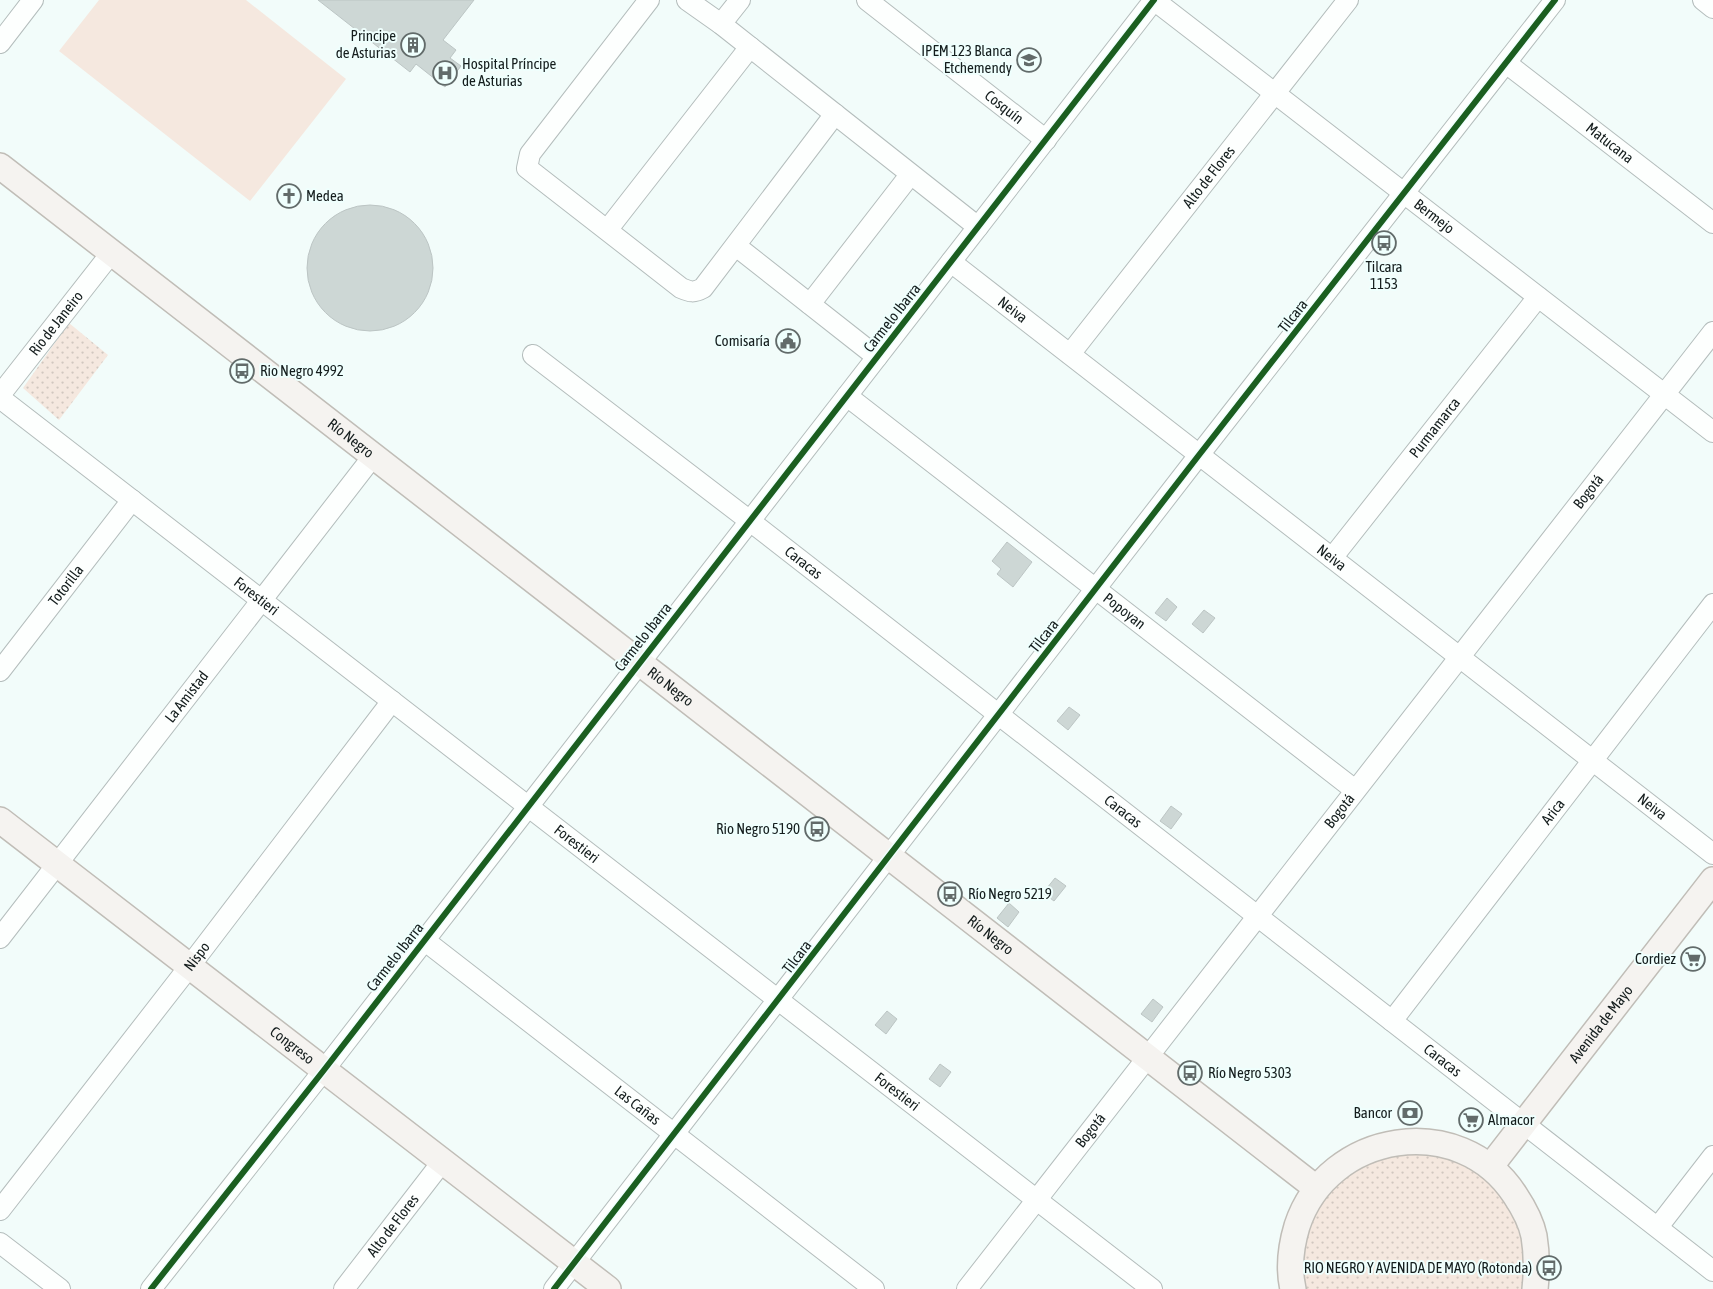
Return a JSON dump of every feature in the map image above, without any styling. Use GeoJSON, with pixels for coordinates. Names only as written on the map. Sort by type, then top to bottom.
{"type":"FeatureCollection","features":[{"type":"Feature","properties":{"kind":"main road","name":"Río Negro"},"geometry":{"type":"LineString","coordinates":[[0,166],[1316,1188]]}},
{"type":"Feature","properties":{"kind":"main road","name":"Congreso"},"geometry":{"type":"LineString","coordinates":[[0,820],[608,1289]]}},
{"type":"Feature","properties":{"kind":"main road","name":"Avenida de Mayo"},"geometry":{"type":"LineString","coordinates":[[1490,1167],[1713,880]]}},
{"type":"Feature","properties":{"kind":"main road"},"geometry":{"type":"LineString","coordinates":[[1293,1289],[1290,1276],[1292,1243],[1302,1212],[1316,1188],[1343,1163],[1371,1148],[1401,1141],[1433,1142],[1463,1151],[1490,1167],[1510,1186],[1524,1209],[1534,1235],[1537,1262],[1535,1289]]}},
{"type":"Feature","properties":{"kind":"street"},"geometry":{"type":"LineString","coordinates":[[0,43],[33,0]]}},
{"type":"Feature","properties":{"kind":"street"},"geometry":{"type":"LineString","coordinates":[[649,0],[530,154],[527,168],[608,229],[681,288],[690,292],[696,292],[704,288],[835,114]]}},
{"type":"Feature","properties":{"kind":"street"},"geometry":{"type":"LineString","coordinates":[[687,0],[721,24],[978,227]]}},
{"type":"Feature","properties":{"kind":"street"},"geometry":{"type":"LineString","coordinates":[[721,24],[740,0]]}},
{"type":"Feature","properties":{"kind":"street","name":"Cosquín"},"geometry":{"type":"LineString","coordinates":[[866,0],[1046,140]]}},
{"type":"Feature","properties":{"kind":"street","name":"Carmelo Ibarra"},"geometry":{"type":"LineString","coordinates":[[151,1289],[324,1070],[1154,0]]}},
{"type":"Feature","properties":{"kind":"street","name":"Bermejo"},"geometry":{"type":"LineString","coordinates":[[1154,0],[1713,432]]}},
{"type":"Feature","properties":{"kind":"street","name":"Alto de Flores"},"geometry":{"type":"LineString","coordinates":[[1070,354],[1348,0]]}},
{"type":"Feature","properties":{"kind":"street","name":"Tilcara"},"geometry":{"type":"LineString","coordinates":[[554,1289],[779,1001],[1199,455],[1555,0]]}},
{"type":"Feature","properties":{"kind":"street"},"geometry":{"type":"LineString","coordinates":[[1703,0],[1713,8]]}},
{"type":"Feature","properties":{"kind":"street"},"geometry":{"type":"LineString","coordinates":[[608,229],[750,47]]}},
{"type":"Feature","properties":{"kind":"street","name":"Matucana"},"geometry":{"type":"LineString","coordinates":[[1506,63],[1713,223]]}},
{"type":"Feature","properties":{"kind":"street"},"geometry":{"type":"LineString","coordinates":[[810,304],[910,175]]}},
{"type":"Feature","properties":{"kind":"street"},"geometry":{"type":"LineString","coordinates":[[736,246],[877,357]]}},
{"type":"Feature","properties":{"kind":"street","name":"Rio de Janeiro"},"geometry":{"type":"LineString","coordinates":[[0,396],[112,252]]}},
{"type":"Feature","properties":{"kind":"street","name":"Neiva"},"geometry":{"type":"LineString","coordinates":[[951,262],[1713,854]]}},
{"type":"Feature","properties":{"kind":"street","name":"Purmamarca"},"geometry":{"type":"LineString","coordinates":[[1332,558],[1538,297]]}},
{"type":"Feature","properties":{"kind":"street","name":"Bogotá"},"geometry":{"type":"LineString","coordinates":[[967,1289],[1713,332]]}},
{"type":"Feature","properties":{"kind":"street","name":"Caracas"},"geometry":{"type":"LineString","coordinates":[[533,354],[1713,1271]]}},
{"type":"Feature","properties":{"kind":"street","name":"Forestieri"},"geometry":{"type":"LineString","coordinates":[[0,396],[1152,1289]]}},
{"type":"Feature","properties":{"kind":"street","name":"Popoyan"},"geometry":{"type":"LineString","coordinates":[[847,396],[1356,790]]}},
{"type":"Feature","properties":{"kind":"street","name":"La Amistad"},"geometry":{"type":"LineString","coordinates":[[0,938],[374,455]]}},
{"type":"Feature","properties":{"kind":"street","name":"Totorilla"},"geometry":{"type":"LineString","coordinates":[[0,671],[132,500]]}},
{"type":"Feature","properties":{"kind":"street","name":"Arica"},"geometry":{"type":"LineString","coordinates":[[1392,1021],[1713,604]]}},
{"type":"Feature","properties":{"kind":"street","name":"Nispo"},"geometry":{"type":"LineString","coordinates":[[0,1210],[392,701]]}},
{"type":"Feature","properties":{"kind":"street","name":"Las Cañas"},"geometry":{"type":"LineString","coordinates":[[424,940],[874,1289]]}},
{"type":"Feature","properties":{"kind":"street"},"geometry":{"type":"LineString","coordinates":[[1658,1228],[1713,1156]]}},
{"type":"Feature","properties":{"kind":"street","name":"Alto de Flores"},"geometry":{"type":"LineString","coordinates":[[344,1289],[442,1162]]}},
{"type":"Feature","properties":{"kind":"street"},"geometry":{"type":"LineString","coordinates":[[0,1243],[60,1289]]}},
{"type":"Feature","properties":{"kind":"shaded area"},"geometry":{"type":"Polygon","coordinates":[[[99,0],[246,0],[346,79],[250,201],[59,51],[99,0]]]}},
{"type":"Feature","properties":{"kind":"shaded area"},"geometry":{"type":"Polygon","coordinates":[[[69,323],[108,355],[59,420],[23,388],[69,323]]]}},
{"type":"Feature","properties":{"kind":"shaded area"},"geometry":{"type":"Polygon","coordinates":[[[1409,1153],[1440,1156],[1461,1163],[1479,1174],[1495,1189],[1508,1206],[1517,1225],[1523,1246],[1524,1267],[1521,1289],[1306,1289],[1304,1282],[1304,1256],[1310,1229],[1322,1203],[1330,1192],[1340,1181],[1365,1165],[1409,1153]]]}},
{"type":"Feature","properties":{"kind":"building","name":"Principe de Asturias"},"geometry":{"type":"Polygon","coordinates":[[[318,0],[474,0],[443,40],[456,50],[450,58],[461,66],[445,87],[416,64],[410,72],[318,0]]]}},
{"type":"Feature","properties":{"kind":"building"},"geometry":{"type":"Polygon","coordinates":[[[370,205],[394,210],[405,215],[415,223],[423,233],[428,244],[433,268],[428,292],[423,303],[415,313],[405,321],[394,326],[370,331],[346,326],[335,321],[325,313],[317,303],[312,292],[307,268],[312,244],[317,233],[325,223],[335,215],[346,210],[370,205]]]}},
{"type":"Feature","properties":{"kind":"building"},"geometry":{"type":"Polygon","coordinates":[[[1007,542],[1032,562],[1013,587],[997,574],[1001,569],[992,561],[1007,542]]]}},
{"type":"Feature","properties":{"kind":"building"},"geometry":{"type":"Polygon","coordinates":[[[1167,598],[1177,607],[1166,621],[1155,613],[1167,598]]]}},
{"type":"Feature","properties":{"kind":"building"},"geometry":{"type":"Polygon","coordinates":[[[1204,610],[1215,618],[1203,633],[1192,624],[1204,610]]]}},
{"type":"Feature","properties":{"kind":"building"},"geometry":{"type":"Polygon","coordinates":[[[1069,707],[1080,715],[1068,730],[1057,721],[1069,707]]]}},
{"type":"Feature","properties":{"kind":"building"},"geometry":{"type":"Polygon","coordinates":[[[1171,806],[1182,814],[1171,829],[1160,821],[1171,806]]]}},
{"type":"Feature","properties":{"kind":"building"},"geometry":{"type":"Polygon","coordinates":[[[1055,878],[1066,886],[1054,901],[1043,893],[1055,878]]]}},
{"type":"Feature","properties":{"kind":"building"},"geometry":{"type":"Polygon","coordinates":[[[1009,903],[1019,912],[1008,927],[997,918],[1009,903]]]}},
{"type":"Feature","properties":{"kind":"building"},"geometry":{"type":"Polygon","coordinates":[[[1153,999],[1163,1007],[1152,1022],[1141,1014],[1153,999]]]}},
{"type":"Feature","properties":{"kind":"building"},"geometry":{"type":"Polygon","coordinates":[[[887,1011],[897,1019],[886,1034],[875,1025],[887,1011]]]}},
{"type":"Feature","properties":{"kind":"building"},"geometry":{"type":"Polygon","coordinates":[[[940,1064],[951,1072],[940,1087],[929,1079],[940,1064]]]}},
{"type":"Feature","properties":{"kind":"cycle path"},"geometry":{"type":"LineString","coordinates":[[151,1289],[324,1070],[1154,0]]}},
{"type":"Feature","properties":{"kind":"cycle path"},"geometry":{"type":"LineString","coordinates":[[554,1289],[1199,455],[1555,0]]}},
{"type":"Feature","properties":{"kind":"place","name":"Principe de Asturias"},"geometry":{"type":"Point","coordinates":[413,45]}},
{"type":"Feature","properties":{"kind":"place","name":"IPEM 123 Blanca Etchemendy"},"geometry":{"type":"Point","coordinates":[1029,60]}},
{"type":"Feature","properties":{"kind":"place","name":"Hospital Príncipe de Asturias"},"geometry":{"type":"Point","coordinates":[445,73]}},
{"type":"Feature","properties":{"kind":"place","name":"Medea"},"geometry":{"type":"Point","coordinates":[289,196]}},
{"type":"Feature","properties":{"kind":"place","name":"Tilcara 1153"},"geometry":{"type":"Point","coordinates":[1384,243]}},
{"type":"Feature","properties":{"kind":"place","name":"Comisaría"},"geometry":{"type":"Point","coordinates":[788,341]}},
{"type":"Feature","properties":{"kind":"place","name":"Rio Negro 4992"},"geometry":{"type":"Point","coordinates":[242,371]}},
{"type":"Feature","properties":{"kind":"place","name":"Rio Negro 5190"},"geometry":{"type":"Point","coordinates":[817,829]}},
{"type":"Feature","properties":{"kind":"place","name":"Río Negro 5219"},"geometry":{"type":"Point","coordinates":[950,894]}},
{"type":"Feature","properties":{"kind":"place","name":"Cordiez"},"geometry":{"type":"Point","coordinates":[1693,959]}},
{"type":"Feature","properties":{"kind":"place","name":"Río Negro 5303"},"geometry":{"type":"Point","coordinates":[1190,1073]}},
{"type":"Feature","properties":{"kind":"place","name":"Bancor"},"geometry":{"type":"Point","coordinates":[1410,1113]}},
{"type":"Feature","properties":{"kind":"place","name":"Almacor"},"geometry":{"type":"Point","coordinates":[1471,1120]}},
{"type":"Feature","properties":{"kind":"place","name":"RIO NEGRO Y AVENIDA DE MAYO (Rotonda)"},"geometry":{"type":"Point","coordinates":[1549,1268]}}]}
